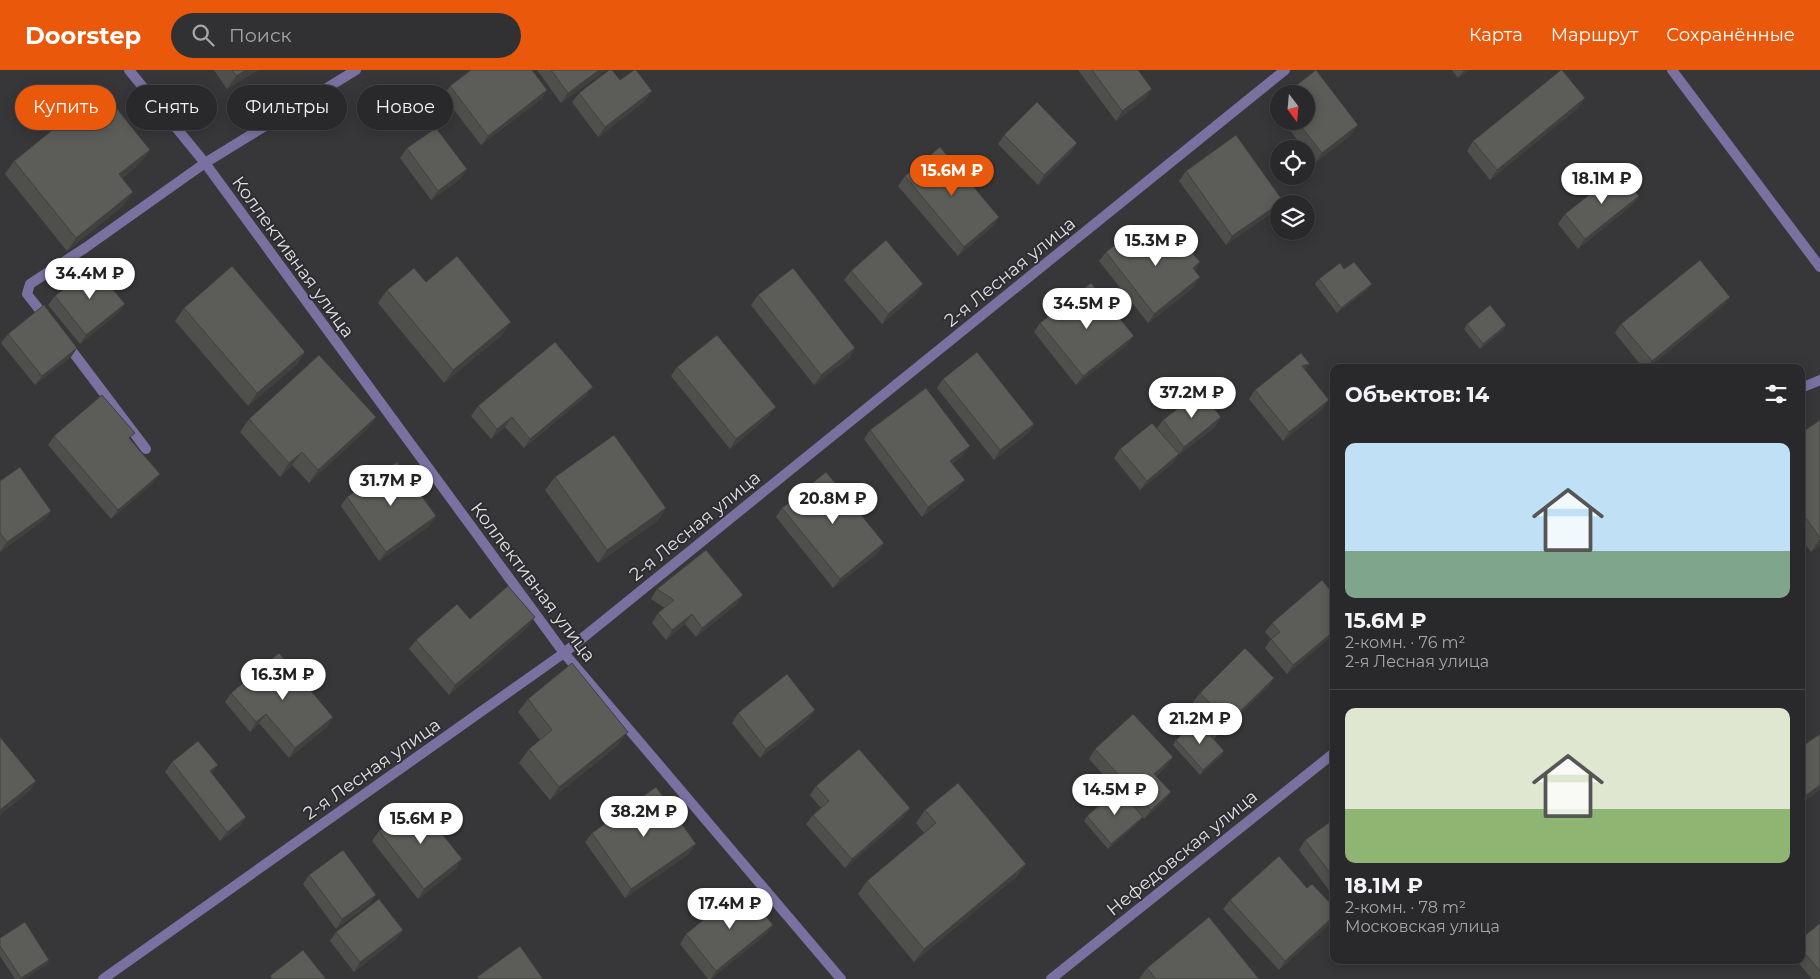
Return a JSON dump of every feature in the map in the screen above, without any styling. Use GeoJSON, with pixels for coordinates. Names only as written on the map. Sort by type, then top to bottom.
{"type":"FeatureCollection","features":[{"type":"Feature","properties":{"kind":"street","name":"Коллективная улица"},"geometry":{"type":"LineString","coordinates":[[129,70],[205,163],[564,653],[841,979]]}},
{"type":"Feature","properties":{"kind":"street"},"geometry":{"type":"LineString","coordinates":[[146,449],[27,294],[30,284],[85,248],[205,163],[356,70]]}},
{"type":"Feature","properties":{"kind":"street","name":"2-я Лесная улица"},"geometry":{"type":"LineString","coordinates":[[103,979],[564,653],[1285,70]]}},
{"type":"Feature","properties":{"kind":"street"},"geometry":{"type":"LineString","coordinates":[[1672,70],[1820,267]]}},
{"type":"Feature","properties":{"kind":"street"},"geometry":{"type":"LineString","coordinates":[[1805,386],[1820,380]]}},
{"type":"Feature","properties":{"kind":"street","name":"Нефедовская улица"},"geometry":{"type":"LineString","coordinates":[[1051,979],[1330,756]]}},
{"type":"Feature","properties":{"kind":"building"},"geometry":{"type":"Polygon","coordinates":[[[232,70],[246,70],[236,76],[232,70]]]}},
{"type":"Feature","properties":{"kind":"building"},"geometry":{"type":"Polygon","coordinates":[[[471,70],[532,70],[547,90],[488,136],[453,90],[453,85],[451,85],[471,70]]]}},
{"type":"Feature","properties":{"kind":"building"},"geometry":{"type":"Polygon","coordinates":[[[551,70],[599,70],[568,93],[551,70]]]}},
{"type":"Feature","properties":{"kind":"building"},"geometry":{"type":"Polygon","coordinates":[[[609,70],[612,70],[620,80],[636,70],[652,91],[605,127],[579,93],[609,70]]]}},
{"type":"Feature","properties":{"kind":"building"},"geometry":{"type":"Polygon","coordinates":[[[1092,70],[1138,70],[1152,89],[1122,111],[1092,70]]]}},
{"type":"Feature","properties":{"kind":"building"},"geometry":{"type":"Polygon","coordinates":[[[1316,70],[1358,125],[1322,153],[1315,144],[1315,140],[1312,140],[1304,130],[1315,130],[1315,85],[1297,85],[1316,70]]]}},
{"type":"Feature","properties":{"kind":"building"},"geometry":{"type":"Polygon","coordinates":[[[1561,70],[1585,98],[1497,170],[1473,141],[1561,70]]]}},
{"type":"Feature","properties":{"kind":"building"},"geometry":{"type":"Polygon","coordinates":[[[1037,102],[1077,143],[1044,175],[1004,135],[1037,102]]]}},
{"type":"Feature","properties":{"kind":"building"},"geometry":{"type":"Polygon","coordinates":[[[116,108],[126,120],[126,130],[134,130],[150,150],[119,174],[133,192],[76,238],[14,161],[52,130],[116,130],[116,108]]]}},
{"type":"Feature","properties":{"kind":"building"},"geometry":{"type":"Polygon","coordinates":[[[433,130],[438,130],[467,169],[438,191],[407,148],[433,130]]]}},
{"type":"Feature","properties":{"kind":"building"},"geometry":{"type":"Polygon","coordinates":[[[1236,135],[1279,195],[1270,195],[1270,210],[1232,236],[1186,171],[1236,135]]]}},
{"type":"Feature","properties":{"kind":"building"},"geometry":{"type":"Polygon","coordinates":[[[940,147],[999,217],[964,247],[905,176],[940,147]]]}},
{"type":"Feature","properties":{"kind":"building"},"geometry":{"type":"Polygon","coordinates":[[[1619,171],[1639,196],[1585,239],[1565,214],[1619,171]]]}},
{"type":"Feature","properties":{"kind":"building"},"geometry":{"type":"Polygon","coordinates":[[[1135,229],[1150,249],[1174,230],[1200,262],[1193,268],[1200,277],[1154,314],[1106,252],[1135,229]]]}},
{"type":"Feature","properties":{"kind":"building"},"geometry":{"type":"Polygon","coordinates":[[[886,240],[923,284],[888,314],[851,271],[886,240]]]}},
{"type":"Feature","properties":{"kind":"building"},"geometry":{"type":"Polygon","coordinates":[[[457,256],[511,322],[453,370],[387,290],[414,268],[426,282],[457,256]]]}},
{"type":"Feature","properties":{"kind":"building"},"geometry":{"type":"Polygon","coordinates":[[[1700,260],[1730,297],[1652,361],[1621,324],[1700,260]]]}},
{"type":"Feature","properties":{"kind":"building"},"geometry":{"type":"Polygon","coordinates":[[[1354,262],[1372,284],[1341,308],[1319,279],[1340,263],[1344,269],[1354,262]]]}},
{"type":"Feature","properties":{"kind":"building"},"geometry":{"type":"Polygon","coordinates":[[[93,265],[125,304],[86,335],[55,296],[93,265]]]}},
{"type":"Feature","properties":{"kind":"building"},"geometry":{"type":"Polygon","coordinates":[[[232,266],[305,352],[257,393],[184,308],[232,266]]]}},
{"type":"Feature","properties":{"kind":"building"},"geometry":{"type":"Polygon","coordinates":[[[793,268],[855,348],[821,375],[758,295],[793,268]]]}},
{"type":"Feature","properties":{"kind":"building"},"geometry":{"type":"Polygon","coordinates":[[[1091,283],[1134,336],[1083,376],[1040,323],[1091,283]]]}},
{"type":"Feature","properties":{"kind":"building"},"geometry":{"type":"Polygon","coordinates":[[[44,305],[77,348],[42,376],[8,334],[44,305]]]}},
{"type":"Feature","properties":{"kind":"building"},"geometry":{"type":"Polygon","coordinates":[[[1490,305],[1506,325],[1483,344],[1467,324],[1490,305]]]}},
{"type":"Feature","properties":{"kind":"building"},"geometry":{"type":"Polygon","coordinates":[[[717,335],[776,407],[736,439],[677,367],[717,335]]]}},
{"type":"Feature","properties":{"kind":"building"},"geometry":{"type":"Polygon","coordinates":[[[555,342],[593,387],[530,439],[512,417],[497,429],[478,406],[555,342]]]}},
{"type":"Feature","properties":{"kind":"building"},"geometry":{"type":"Polygon","coordinates":[[[977,352],[1034,424],[1000,450],[943,379],[977,352]]]}},
{"type":"Feature","properties":{"kind":"building"},"geometry":{"type":"Polygon","coordinates":[[[1301,353],[1310,364],[1302,366],[1329,400],[1289,432],[1255,390],[1301,353]]]}},
{"type":"Feature","properties":{"kind":"building"},"geometry":{"type":"Polygon","coordinates":[[[319,355],[376,417],[318,470],[302,452],[289,463],[249,419],[319,355]]]}},
{"type":"Feature","properties":{"kind":"building"},"geometry":{"type":"Polygon","coordinates":[[[926,388],[970,446],[950,461],[965,480],[928,507],[870,430],[926,388]]]}},
{"type":"Feature","properties":{"kind":"building"},"geometry":{"type":"Polygon","coordinates":[[[1200,391],[1221,417],[1184,447],[1163,420],[1200,391]]]}},
{"type":"Feature","properties":{"kind":"building"},"geometry":{"type":"Polygon","coordinates":[[[102,395],[135,433],[129,438],[160,474],[118,510],[54,436],[102,395]]]}},
{"type":"Feature","properties":{"kind":"building"},"geometry":{"type":"Polygon","coordinates":[[[1820,420],[1820,538],[1805,517],[1805,430],[1820,420]]]}},
{"type":"Feature","properties":{"kind":"building"},"geometry":{"type":"Polygon","coordinates":[[[1152,423],[1179,454],[1147,481],[1120,449],[1152,423]]]}},
{"type":"Feature","properties":{"kind":"building"},"geometry":{"type":"Polygon","coordinates":[[[614,435],[666,508],[607,550],[555,477],[614,435]]]}},
{"type":"Feature","properties":{"kind":"building"},"geometry":{"type":"Polygon","coordinates":[[[397,462],[436,516],[386,552],[347,497],[397,462]]]}},
{"type":"Feature","properties":{"kind":"building"},"geometry":{"type":"Polygon","coordinates":[[[20,467],[51,511],[7,542],[0,533],[0,481],[20,467]]]}},
{"type":"Feature","properties":{"kind":"building"},"geometry":{"type":"Polygon","coordinates":[[[826,472],[884,543],[840,579],[782,508],[826,472]]]}},
{"type":"Feature","properties":{"kind":"building"},"geometry":{"type":"Polygon","coordinates":[[[706,550],[743,595],[702,628],[692,614],[672,630],[658,613],[674,600],[657,589],[706,550]]]}},
{"type":"Feature","properties":{"kind":"building"},"geometry":{"type":"Polygon","coordinates":[[[1322,580],[1330,590],[1330,634],[1293,665],[1271,639],[1280,632],[1272,623],[1322,580]]]}},
{"type":"Feature","properties":{"kind":"building"},"geometry":{"type":"Polygon","coordinates":[[[508,586],[535,617],[455,685],[416,640],[457,604],[470,619],[508,586]]]}},
{"type":"Feature","properties":{"kind":"building"},"geometry":{"type":"Polygon","coordinates":[[[1245,648],[1274,678],[1220,731],[1202,713],[1211,704],[1200,693],[1245,648]]]}},
{"type":"Feature","properties":{"kind":"building"},"geometry":{"type":"Polygon","coordinates":[[[279,653],[333,717],[295,748],[266,714],[256,722],[231,693],[279,653]]]}},
{"type":"Feature","properties":{"kind":"building"},"geometry":{"type":"Polygon","coordinates":[[[572,663],[628,732],[559,787],[529,749],[552,730],[528,699],[572,663]]]}},
{"type":"Feature","properties":{"kind":"building"},"geometry":{"type":"Polygon","coordinates":[[[787,674],[815,710],[766,749],[738,713],[787,674]]]}},
{"type":"Feature","properties":{"kind":"building"},"geometry":{"type":"Polygon","coordinates":[[[1133,714],[1173,757],[1154,774],[1171,792],[1151,810],[1095,749],[1133,714]]]}},
{"type":"Feature","properties":{"kind":"building"},"geometry":{"type":"Polygon","coordinates":[[[1197,720],[1224,751],[1203,770],[1176,740],[1197,720]]]}},
{"type":"Feature","properties":{"kind":"building"},"geometry":{"type":"Polygon","coordinates":[[[1820,734],[1820,785],[1805,796],[1805,744],[1820,734]]]}},
{"type":"Feature","properties":{"kind":"building"},"geometry":{"type":"Polygon","coordinates":[[[0,737],[36,781],[0,810],[0,737]]]}},
{"type":"Feature","properties":{"kind":"building"},"geometry":{"type":"Polygon","coordinates":[[[198,741],[218,765],[210,771],[246,817],[227,832],[172,762],[198,741]]]}},
{"type":"Feature","properties":{"kind":"building"},"geometry":{"type":"Polygon","coordinates":[[[859,749],[910,808],[852,859],[813,815],[829,801],[816,786],[859,749]]]}},
{"type":"Feature","properties":{"kind":"building"},"geometry":{"type":"Polygon","coordinates":[[[958,783],[1026,864],[924,949],[867,881],[936,823],[925,810],[958,783]]]}},
{"type":"Feature","properties":{"kind":"building"},"geometry":{"type":"Polygon","coordinates":[[[656,787],[696,844],[631,889],[592,833],[656,787]]]}},
{"type":"Feature","properties":{"kind":"building"},"geometry":{"type":"Polygon","coordinates":[[[1119,789],[1143,817],[1111,844],[1087,816],[1119,789]]]}},
{"type":"Feature","properties":{"kind":"building"},"geometry":{"type":"Polygon","coordinates":[[[417,802],[462,859],[424,889],[379,831],[417,802]]]}},
{"type":"Feature","properties":{"kind":"building"},"geometry":{"type":"Polygon","coordinates":[[[1330,822],[1330,873],[1305,840],[1330,822]]]}},
{"type":"Feature","properties":{"kind":"building"},"geometry":{"type":"Polygon","coordinates":[[[343,850],[376,895],[342,919],[309,875],[343,850]]]}},
{"type":"Feature","properties":{"kind":"building"},"geometry":{"type":"Polygon","coordinates":[[[1279,856],[1307,888],[1312,884],[1330,903],[1330,920],[1285,961],[1230,900],[1279,856]]]}},
{"type":"Feature","properties":{"kind":"building"},"geometry":{"type":"Polygon","coordinates":[[[743,888],[773,925],[716,971],[686,934],[743,888]]]}},
{"type":"Feature","properties":{"kind":"building"},"geometry":{"type":"Polygon","coordinates":[[[379,899],[403,930],[360,962],[336,932],[379,899]]]}},
{"type":"Feature","properties":{"kind":"building"},"geometry":{"type":"Polygon","coordinates":[[[1209,917],[1259,979],[1156,979],[1147,968],[1209,917]]]}},
{"type":"Feature","properties":{"kind":"building"},"geometry":{"type":"Polygon","coordinates":[[[25,922],[49,960],[21,978],[0,946],[0,938],[25,922]]]}},
{"type":"Feature","properties":{"kind":"building"},"geometry":{"type":"Polygon","coordinates":[[[1820,923],[1820,971],[1805,954],[1805,936],[1820,923]]]}},
{"type":"Feature","properties":{"kind":"building"},"geometry":{"type":"Polygon","coordinates":[[[520,946],[543,979],[479,979],[477,977],[520,946]]]}},
{"type":"Feature","properties":{"kind":"building"},"geometry":{"type":"Polygon","coordinates":[[[303,950],[326,979],[272,979],[270,976],[303,950]]]}}]}
